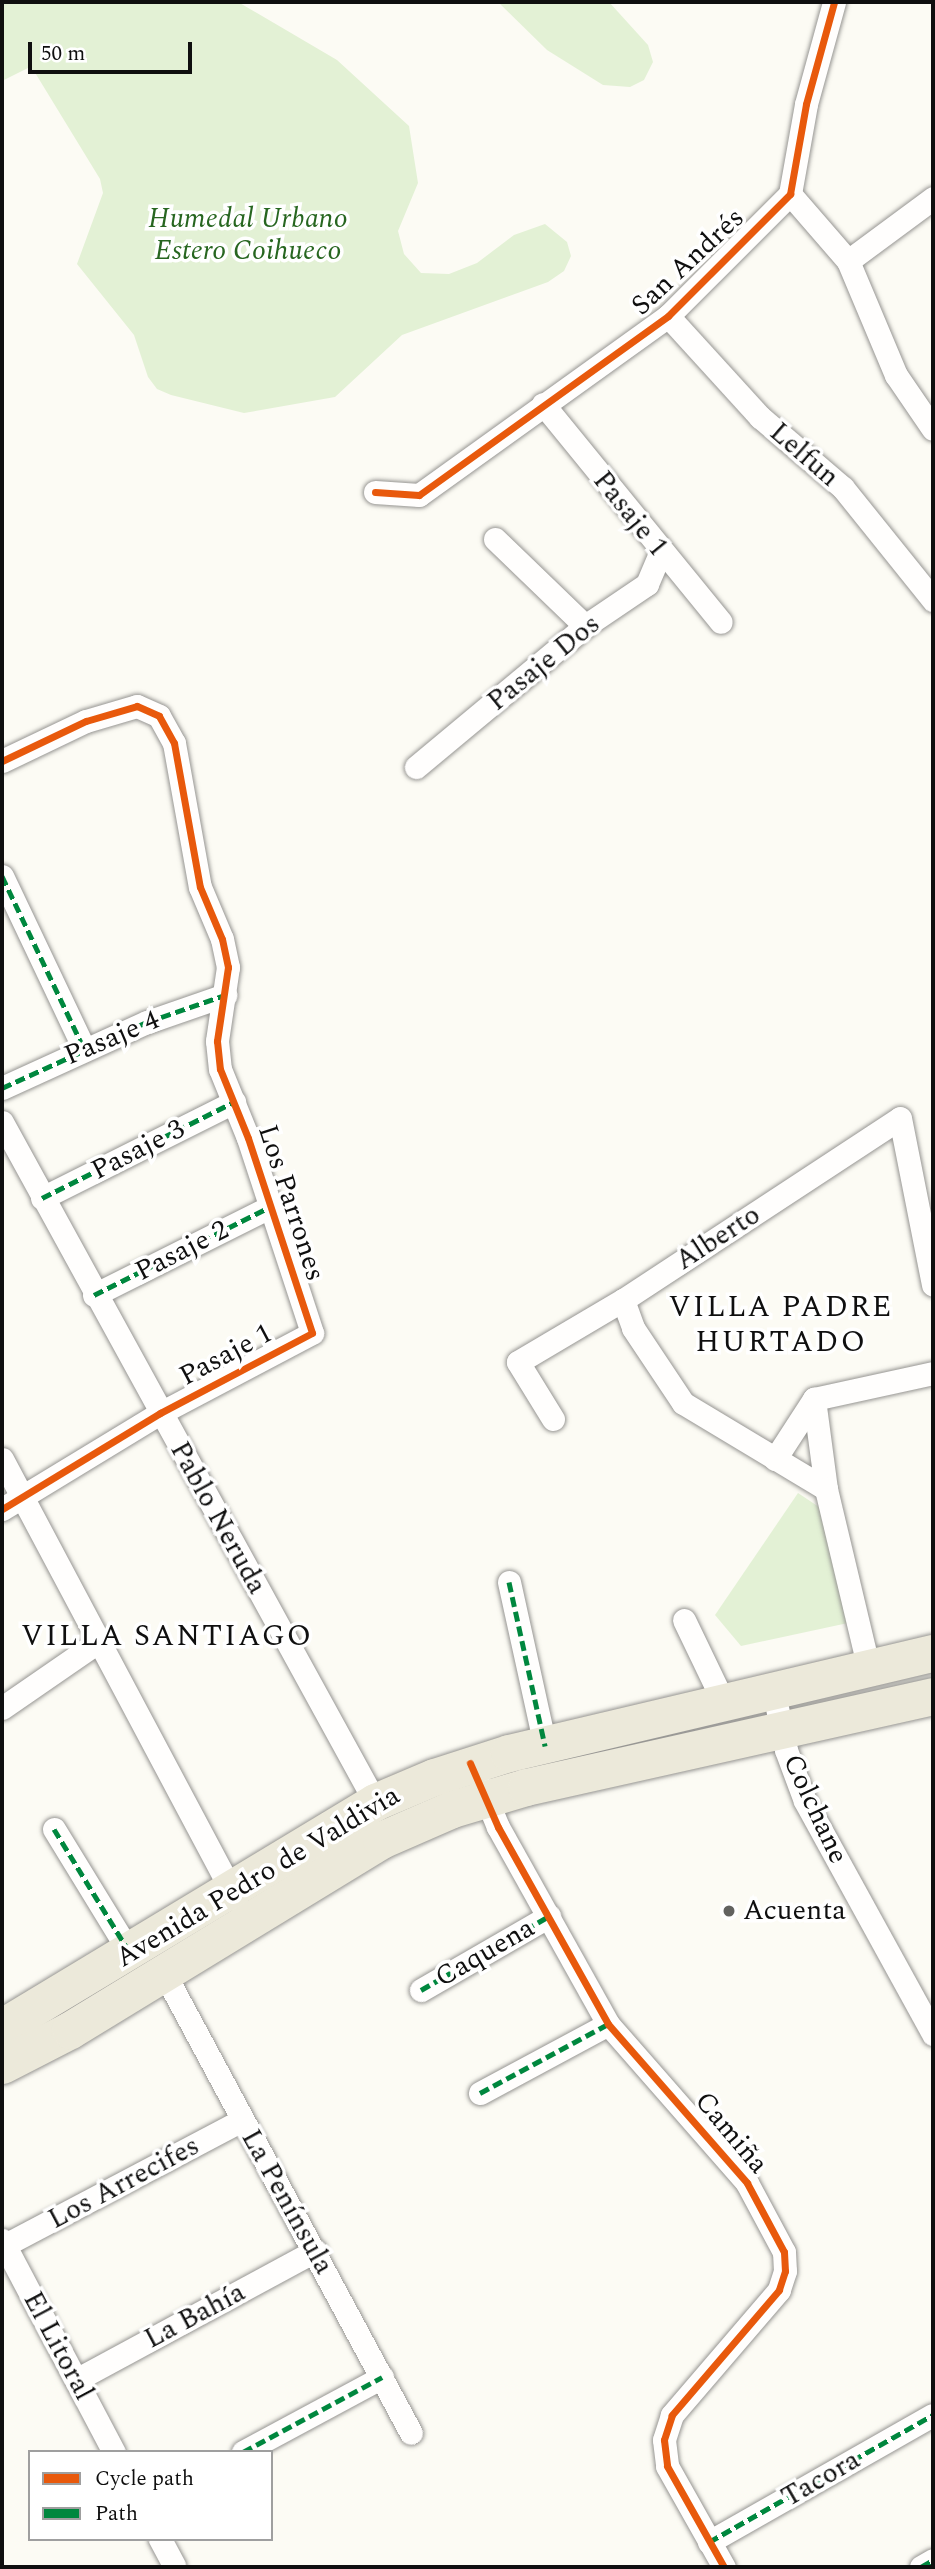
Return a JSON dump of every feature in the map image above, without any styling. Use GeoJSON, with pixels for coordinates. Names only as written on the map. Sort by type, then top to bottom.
{"type":"FeatureCollection","features":[{"type":"Feature","properties":{"kind":"main road","name":"Avenida Pedro de Valdivia"},"geometry":{"type":"LineString","coordinates":[[2,2065],[70,2029],[163,1971],[238,1903],[375,1802],[470,1763],[933,1653]]}},
{"type":"Feature","properties":{"kind":"main road","name":"Avenida Pedro de Valdivia"},"geometry":{"type":"LineString","coordinates":[[2,2027],[130,1953],[381,1839],[486,1800],[933,1696]]}},
{"type":"Feature","properties":{"kind":"street"},"geometry":{"type":"LineString","coordinates":[[834,2],[806,104],[790,194],[848,261],[896,375],[933,429]]}},
{"type":"Feature","properties":{"kind":"street","name":"San Andrés"},"geometry":{"type":"LineString","coordinates":[[375,492],[419,495],[668,316],[790,194]]}},
{"type":"Feature","properties":{"kind":"street"},"geometry":{"type":"LineString","coordinates":[[848,261],[933,198]]}},
{"type":"Feature","properties":{"kind":"street","name":"Lelfun"},"geometry":{"type":"LineString","coordinates":[[668,316],[760,416],[843,488],[933,600]]}},
{"type":"Feature","properties":{"kind":"street","name":"Pasaje 1"},"geometry":{"type":"LineString","coordinates":[[543,404],[660,553],[721,622]]}},
{"type":"Feature","properties":{"kind":"street"},"geometry":{"type":"LineString","coordinates":[[495,539],[585,626]]}},
{"type":"Feature","properties":{"kind":"street","name":"Pasaje Dos"},"geometry":{"type":"LineString","coordinates":[[416,766],[585,626],[647,584],[660,553]]}},
{"type":"Feature","properties":{"kind":"street","name":"Los Parrones"},"geometry":{"type":"LineString","coordinates":[[2,761],[86,721],[137,706],[159,716],[174,743],[200,887],[222,939],[228,967],[217,1041],[220,1069],[234,1101],[312,1333]]}},
{"type":"Feature","properties":{"kind":"street"},"geometry":{"type":"LineString","coordinates":[[2,876],[84,1049]]}},
{"type":"Feature","properties":{"kind":"street","name":"Pasaje 4"},"geometry":{"type":"LineString","coordinates":[[2,1088],[84,1049],[225,995]]}},
{"type":"Feature","properties":{"kind":"street","name":"Pasaje 3"},"geometry":{"type":"LineString","coordinates":[[42,1198],[234,1101]]}},
{"type":"Feature","properties":{"kind":"street","name":"Alberto"},"geometry":{"type":"LineString","coordinates":[[553,1419],[518,1362],[623,1300],[900,1118],[933,1285]]}},
{"type":"Feature","properties":{"kind":"street","name":"Pablo Neruda"},"geometry":{"type":"LineString","coordinates":[[2,1122],[10,1155],[42,1198],[375,1802]]}},
{"type":"Feature","properties":{"kind":"street","name":"Pasaje 2"},"geometry":{"type":"LineString","coordinates":[[94,1295],[270,1207]]}},
{"type":"Feature","properties":{"kind":"street"},"geometry":{"type":"LineString","coordinates":[[623,1300],[633,1328],[683,1403],[826,1489]]}},
{"type":"Feature","properties":{"kind":"street","name":"Pasaje 1"},"geometry":{"type":"LineString","coordinates":[[2,1509],[160,1413],[312,1333]]}},
{"type":"Feature","properties":{"kind":"street"},"geometry":{"type":"LineString","coordinates":[[775,1458],[814,1399],[933,1373]]}},
{"type":"Feature","properties":{"kind":"street"},"geometry":{"type":"LineString","coordinates":[[814,1399],[826,1489],[869,1669]]}},
{"type":"Feature","properties":{"kind":"street"},"geometry":{"type":"LineString","coordinates":[[2,1459],[238,1903]]}},
{"type":"Feature","properties":{"kind":"street"},"geometry":{"type":"LineString","coordinates":[[509,1582],[545,1746]]}},
{"type":"Feature","properties":{"kind":"street"},"geometry":{"type":"LineString","coordinates":[[684,1620],[724,1703]]}},
{"type":"Feature","properties":{"kind":"street"},"geometry":{"type":"LineString","coordinates":[[2,1708],[99,1641]]}},
{"type":"Feature","properties":{"kind":"street","name":"Colchane"},"geometry":{"type":"LineString","coordinates":[[773,1689],[782,1729],[805,1801],[933,2034]]}},
{"type":"Feature","properties":{"kind":"street","name":"Camiña"},"geometry":{"type":"LineString","coordinates":[[470,1763],[486,1800],[608,2024],[747,2183],[784,2252],[785,2271],[779,2290],[666,2427],[667,2466],[724,2567]]}},
{"type":"Feature","properties":{"kind":"street"},"geometry":{"type":"LineString","coordinates":[[54,1829],[130,1953]]}},
{"type":"Feature","properties":{"kind":"street","name":"Caquena"},"geometry":{"type":"LineString","coordinates":[[421,1990],[548,1916]]}},
{"type":"Feature","properties":{"kind":"street","name":"La Península"},"geometry":{"type":"LineString","coordinates":[[163,1971],[411,2433]]}},
{"type":"Feature","properties":{"kind":"street"},"geometry":{"type":"LineString","coordinates":[[480,2093],[608,2024]]}},
{"type":"Feature","properties":{"kind":"street","name":"Los Arrecifes"},"geometry":{"type":"LineString","coordinates":[[3,2243],[242,2120]]}},
{"type":"Feature","properties":{"kind":"street","name":"El Litoral"},"geometry":{"type":"LineString","coordinates":[[3,2243],[113,2450]]}},
{"type":"Feature","properties":{"kind":"street","name":"La Bahía"},"geometry":{"type":"LineString","coordinates":[[76,2380],[314,2251]]}},
{"type":"Feature","properties":{"kind":"street"},"geometry":{"type":"LineString","coordinates":[[247,2450],[382,2377]]}},
{"type":"Feature","properties":{"kind":"street","name":"Tacora"},"geometry":{"type":"LineString","coordinates":[[709,2542],[933,2415]]}},
{"type":"Feature","properties":{"kind":"street"},"geometry":{"type":"LineString","coordinates":[[161,2541],[174,2565]]}},
{"type":"Feature","properties":{"kind":"street"},"geometry":{"type":"LineString","coordinates":[[921,2567],[933,2560]]}},
{"type":"Feature","properties":{"kind":"green space","name":"Humedal Urbano Estero Coihueco"},"geometry":{"type":"Polygon","coordinates":[[[2,2],[238,2],[337,60],[409,126],[418,183],[398,231],[404,254],[421,273],[449,274],[477,263],[514,235],[545,224],[567,242],[571,256],[564,271],[548,282],[402,335],[335,397],[244,413],[157,389],[148,377],[134,335],[77,264],[103,193],[100,179],[34,71],[28,68],[2,81],[2,2]]]}},
{"type":"Feature","properties":{"kind":"green space"},"geometry":{"type":"Polygon","coordinates":[[[498,2],[609,2],[648,45],[653,62],[644,80],[630,87],[603,85],[547,50],[498,2]]]}},
{"type":"Feature","properties":{"kind":"green space"},"geometry":{"type":"Polygon","coordinates":[[[798,1493],[819,1507],[848,1623],[741,1646],[715,1615],[798,1493]]]}},
{"type":"Feature","properties":{"kind":"marked path"},"geometry":{"type":"LineString","coordinates":[[2,876],[84,1049]]}},
{"type":"Feature","properties":{"kind":"marked path"},"geometry":{"type":"LineString","coordinates":[[2,1088],[147,1022],[225,995]]}},
{"type":"Feature","properties":{"kind":"marked path"},"geometry":{"type":"LineString","coordinates":[[42,1198],[234,1102]]}},
{"type":"Feature","properties":{"kind":"marked path"},"geometry":{"type":"LineString","coordinates":[[94,1295],[270,1207]]}},
{"type":"Feature","properties":{"kind":"marked path"},"geometry":{"type":"LineString","coordinates":[[509,1582],[545,1746]]}},
{"type":"Feature","properties":{"kind":"marked path"},"geometry":{"type":"LineString","coordinates":[[54,1829],[130,1953]]}},
{"type":"Feature","properties":{"kind":"marked path"},"geometry":{"type":"LineString","coordinates":[[421,1990],[549,1916]]}},
{"type":"Feature","properties":{"kind":"marked path"},"geometry":{"type":"LineString","coordinates":[[480,2093],[608,2024]]}},
{"type":"Feature","properties":{"kind":"marked path"},"geometry":{"type":"LineString","coordinates":[[247,2450],[382,2377]]}},
{"type":"Feature","properties":{"kind":"marked path"},"geometry":{"type":"LineString","coordinates":[[709,2542],[933,2415]]}},
{"type":"Feature","properties":{"kind":"marked path"},"geometry":{"type":"LineString","coordinates":[[921,2567],[933,2560]]}},
{"type":"Feature","properties":{"kind":"cycle path"},"geometry":{"type":"LineString","coordinates":[[375,492],[419,495],[668,316],[790,194],[806,104],[834,2]]}},
{"type":"Feature","properties":{"kind":"cycle path"},"geometry":{"type":"LineString","coordinates":[[2,761],[86,721],[137,706],[159,716],[174,743],[200,887],[222,939],[228,967],[217,1041],[220,1069],[248,1138],[312,1333],[160,1413],[2,1509]]}},
{"type":"Feature","properties":{"kind":"cycle path"},"geometry":{"type":"LineString","coordinates":[[470,1763],[498,1827],[608,2024],[747,2183],[784,2252],[785,2271],[779,2290],[672,2415],[664,2440],[667,2466],[724,2567]]}},
{"type":"Feature","properties":{"kind":"place","name":"Acuenta"},"geometry":{"type":"Point","coordinates":[729,1911]}},
{"type":"Feature","properties":{"kind":"district","name":"VILLA PADRE HURTADO"},"geometry":{"type":"Point","coordinates":[781,1324]}},
{"type":"Feature","properties":{"kind":"district","name":"VILLA SANTIAGO"},"geometry":{"type":"Point","coordinates":[167,1636]}}]}
